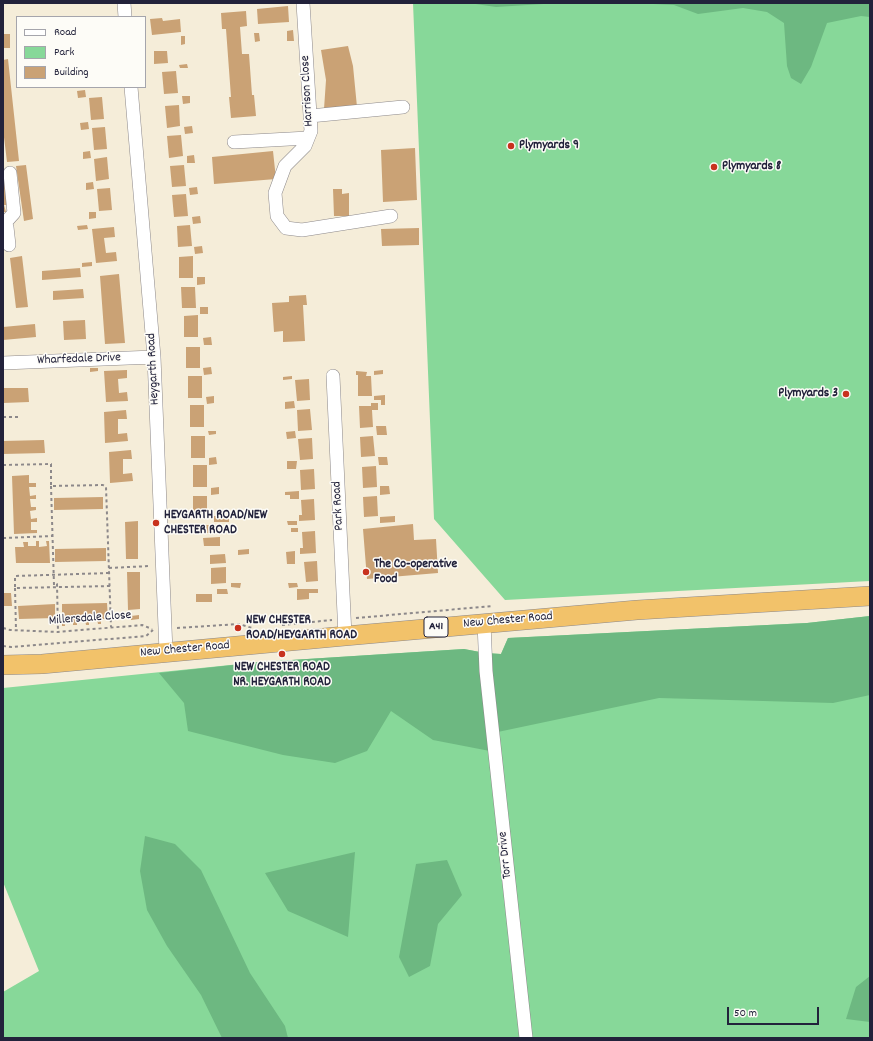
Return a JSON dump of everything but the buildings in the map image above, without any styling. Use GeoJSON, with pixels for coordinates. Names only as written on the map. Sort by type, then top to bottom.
{"type":"FeatureCollection","features":[{"type":"Feature","properties":{"kind":"highway","name":"New Chester Road"},"geometry":{"type":"LineString","coordinates":[[3,665],[42,664],[637,610],[870,596]]}},
{"type":"Feature","properties":{"kind":"street"},"geometry":{"type":"LineString","coordinates":[[124,3],[125,16]]}},
{"type":"Feature","properties":{"kind":"street","name":"Harrison Close"},"geometry":{"type":"LineString","coordinates":[[303,3],[311,131],[305,146],[285,166],[275,193],[277,216],[286,228],[302,230],[391,216]]}},
{"type":"Feature","properties":{"kind":"street","name":"Heygarth Road"},"geometry":{"type":"LineString","coordinates":[[131,88],[154,357],[166,652]]}},
{"type":"Feature","properties":{"kind":"street"},"geometry":{"type":"LineString","coordinates":[[310,116],[403,107]]}},
{"type":"Feature","properties":{"kind":"street"},"geometry":{"type":"LineString","coordinates":[[234,142],[308,138]]}},
{"type":"Feature","properties":{"kind":"street"},"geometry":{"type":"LineString","coordinates":[[9,245],[7,227],[4,224],[14,213],[10,173]]}},
{"type":"Feature","properties":{"kind":"street","name":"Wharfedale Drive"},"geometry":{"type":"LineString","coordinates":[[3,363],[154,357]]}},
{"type":"Feature","properties":{"kind":"street","name":"Park Road"},"geometry":{"type":"LineString","coordinates":[[333,376],[345,636]]}},
{"type":"Feature","properties":{"kind":"street","name":"Torr Drive"},"geometry":{"type":"LineString","coordinates":[[484,623],[486,671],[526,1038]]}},
{"type":"Feature","properties":{"kind":"path"},"geometry":{"type":"LineString","coordinates":[[3,417],[20,417]]}},
{"type":"Feature","properties":{"kind":"path"},"geometry":{"type":"LineString","coordinates":[[3,465],[51,464],[53,575],[54,585],[57,584],[58,632]]}},
{"type":"Feature","properties":{"kind":"path"},"geometry":{"type":"LineString","coordinates":[[52,486],[103,485],[106,487],[111,627]]}},
{"type":"Feature","properties":{"kind":"path"},"geometry":{"type":"LineString","coordinates":[[3,538],[52,536]]}},
{"type":"Feature","properties":{"kind":"path"},"geometry":{"type":"LineString","coordinates":[[109,568],[163,566]]}},
{"type":"Feature","properties":{"kind":"path"},"geometry":{"type":"LineString","coordinates":[[16,630],[15,576],[109,573]]}},
{"type":"Feature","properties":{"kind":"path"},"geometry":{"type":"LineString","coordinates":[[15,588],[110,586]]}},
{"type":"Feature","properties":{"kind":"path","name":"Millersdale Close"},"geometry":{"type":"LineString","coordinates":[[3,628],[10,630],[58,632],[142,625],[153,630]]}},
{"type":"Feature","properties":{"kind":"green space"},"geometry":{"type":"Polygon","coordinates":[[[413,3],[870,3],[870,581],[505,600],[434,519],[413,3]]]}},
{"type":"Feature","properties":{"kind":"green space"},"geometry":{"type":"Polygon","coordinates":[[[469,3],[559,3],[496,7],[469,3]]]}},
{"type":"Feature","properties":{"kind":"green space"},"geometry":{"type":"Polygon","coordinates":[[[633,3],[870,3],[870,17],[861,16],[827,23],[811,67],[801,84],[791,78],[787,66],[784,23],[767,12],[743,8],[698,14],[674,5],[633,3]]]}},
{"type":"Feature","properties":{"kind":"green space"},"geometry":{"type":"Polygon","coordinates":[[[870,616],[870,1038],[3,1038],[3,992],[39,971],[3,882],[3,688],[260,662],[464,649],[501,654],[508,638],[807,623],[870,616]]]}},
{"type":"Feature","properties":{"kind":"green space"},"geometry":{"type":"Polygon","coordinates":[[[870,616],[870,695],[833,703],[659,698],[493,733],[495,752],[433,740],[391,711],[367,751],[335,763],[283,755],[188,731],[184,703],[159,673],[260,662],[464,649],[501,654],[508,638],[807,623],[870,616]]]}},
{"type":"Feature","properties":{"kind":"green space"},"geometry":{"type":"Polygon","coordinates":[[[145,836],[175,844],[201,870],[250,973],[285,1026],[288,1038],[222,1038],[201,995],[167,946],[147,910],[140,871],[145,836]]]}},
{"type":"Feature","properties":{"kind":"green space"},"geometry":{"type":"Polygon","coordinates":[[[355,852],[348,937],[288,911],[265,873],[355,852]]]}},
{"type":"Feature","properties":{"kind":"green space"},"geometry":{"type":"Polygon","coordinates":[[[447,860],[462,895],[438,924],[430,966],[409,977],[399,957],[416,864],[447,860]]]}},
{"type":"Feature","properties":{"kind":"green space"},"geometry":{"type":"Polygon","coordinates":[[[870,976],[870,1022],[846,1019],[856,987],[870,976]]]}},
{"type":"Feature","properties":{"kind":"place","name":"Plymyards 9"},"geometry":{"type":"Point","coordinates":[511,146]}},
{"type":"Feature","properties":{"kind":"place","name":"Plymyards 8"},"geometry":{"type":"Point","coordinates":[714,167]}},
{"type":"Feature","properties":{"kind":"place","name":"Plymyards 3"},"geometry":{"type":"Point","coordinates":[846,394]}},
{"type":"Feature","properties":{"kind":"place","name":"HEYGARTH ROAD/NEW CHESTER ROAD"},"geometry":{"type":"Point","coordinates":[156,523]}},
{"type":"Feature","properties":{"kind":"place","name":"The Co-operative Food"},"geometry":{"type":"Point","coordinates":[366,572]}},
{"type":"Feature","properties":{"kind":"place","name":"NEW CHESTER ROAD/HEYGARTH ROAD"},"geometry":{"type":"Point","coordinates":[238,628]}},
{"type":"Feature","properties":{"kind":"place","name":"NEW CHESTER ROAD NR. HEYGARTH ROAD"},"geometry":{"type":"Point","coordinates":[282,654]}}]}
